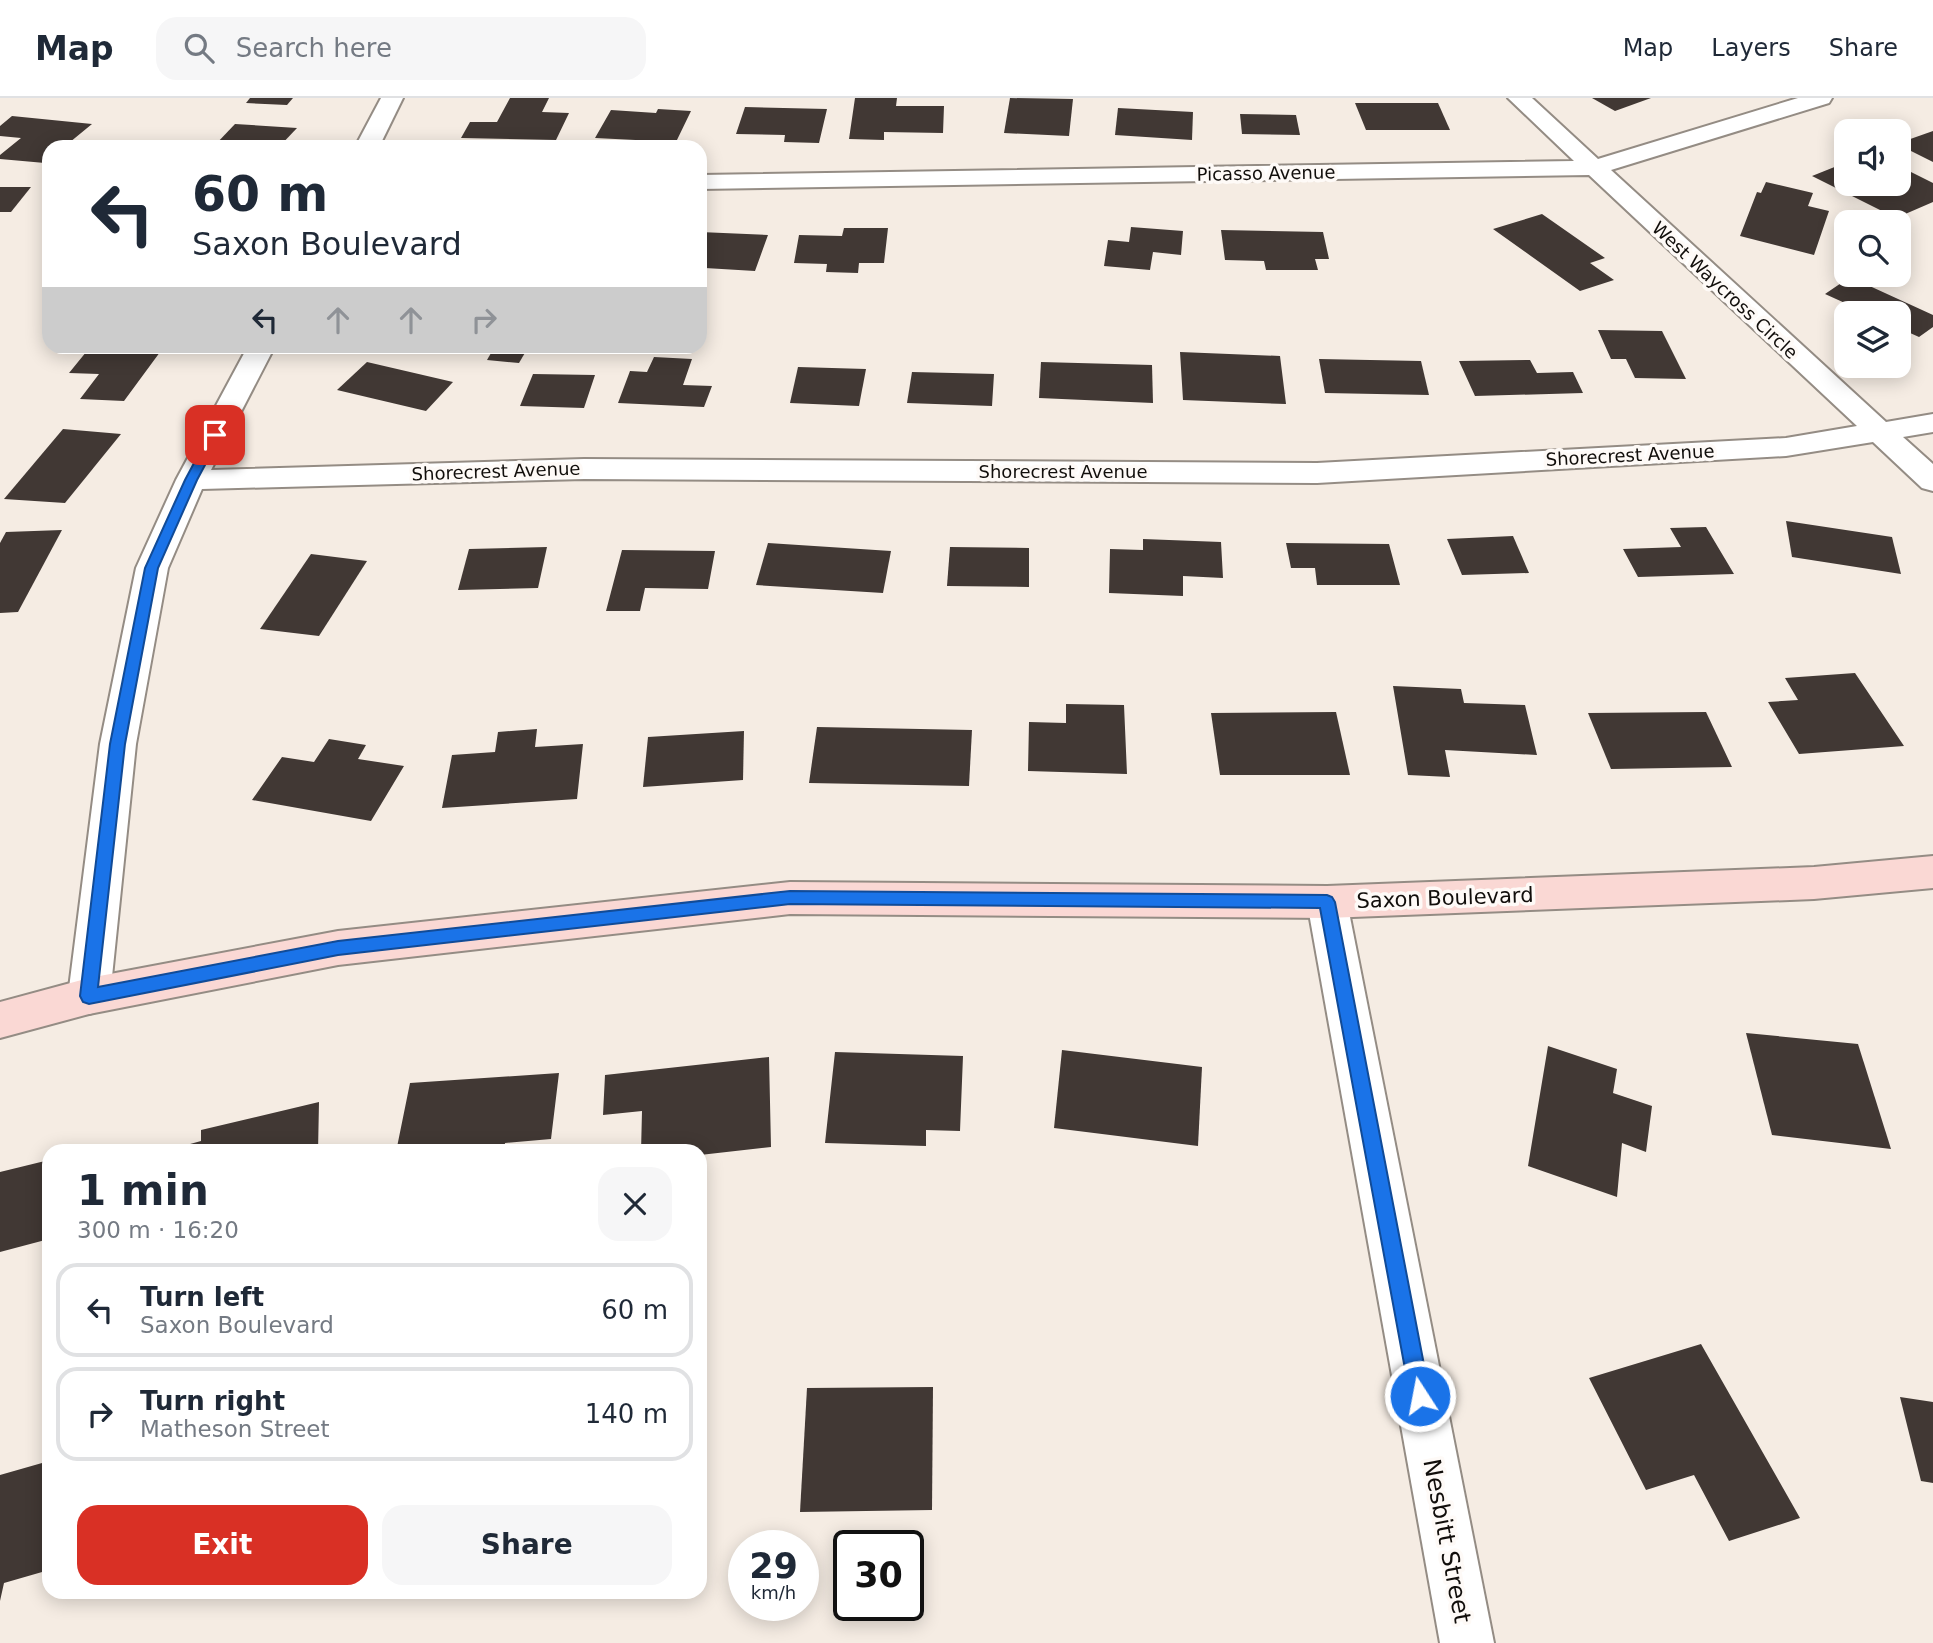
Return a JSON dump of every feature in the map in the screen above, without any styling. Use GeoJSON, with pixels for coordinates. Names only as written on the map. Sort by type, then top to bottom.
{"type":"FeatureCollection","features":[{"type":"Feature","properties":{"kind":"main road","name":"Saxon Boulevard"},"geometry":{"type":"LineString","coordinates":[[0,1020],[89,996],[338,948],[790,898],[1327,902],[1800,883],[1933,872]]}},
{"type":"Feature","properties":{"kind":"street"},"geometry":{"type":"LineString","coordinates":[[371,140],[392,98]]}},
{"type":"Feature","properties":{"kind":"street","name":"West Waycross Circle"},"geometry":{"type":"LineString","coordinates":[[1519,98],[1933,481]]}},
{"type":"Feature","properties":{"kind":"street","name":"Picasso Avenue"},"geometry":{"type":"LineString","coordinates":[[707,182],[1593,168],[1821,98]]}},
{"type":"Feature","properties":{"kind":"street"},"geometry":{"type":"LineString","coordinates":[[89,996],[118,744],[152,568],[191,480],[258,354]]}},
{"type":"Feature","properties":{"kind":"street","name":"Shorecrest Avenue"},"geometry":{"type":"LineString","coordinates":[[191,480],[584,469],[1317,473],[1786,447],[1933,423]]}},
{"type":"Feature","properties":{"kind":"street","name":"Nesbitt Street"},"geometry":{"type":"LineString","coordinates":[[1327,902],[1467,1643]]}},
{"type":"Feature","properties":{"kind":"building"},"geometry":{"type":"Polygon","coordinates":[[[250,98],[293,98],[287,105],[246,103],[250,98]]]}},
{"type":"Feature","properties":{"kind":"building"},"geometry":{"type":"Polygon","coordinates":[[[510,98],[549,98],[542,112],[569,113],[556,140],[461,138],[470,122],[497,122],[510,98]]]}},
{"type":"Feature","properties":{"kind":"building"},"geometry":{"type":"Polygon","coordinates":[[[855,98],[897,98],[896,106],[944,106],[943,133],[884,132],[884,140],[849,139],[855,98]]]}},
{"type":"Feature","properties":{"kind":"building"},"geometry":{"type":"Polygon","coordinates":[[[1010,98],[1073,99],[1069,136],[1004,133],[1010,98]]]}},
{"type":"Feature","properties":{"kind":"building"},"geometry":{"type":"Polygon","coordinates":[[[1592,98],[1651,98],[1615,111],[1592,98]]]}},
{"type":"Feature","properties":{"kind":"building"},"geometry":{"type":"Polygon","coordinates":[[[1355,103],[1438,103],[1450,130],[1366,130],[1355,103]]]}},
{"type":"Feature","properties":{"kind":"building"},"geometry":{"type":"Polygon","coordinates":[[[745,107],[827,109],[819,143],[784,142],[785,135],[736,134],[745,107]]]}},
{"type":"Feature","properties":{"kind":"building"},"geometry":{"type":"Polygon","coordinates":[[[1118,108],[1193,112],[1192,140],[1115,135],[1118,108]]]}},
{"type":"Feature","properties":{"kind":"building"},"geometry":{"type":"Polygon","coordinates":[[[658,109],[691,111],[677,140],[595,138],[611,110],[656,113],[658,109]]]}},
{"type":"Feature","properties":{"kind":"building"},"geometry":{"type":"Polygon","coordinates":[[[1240,114],[1296,115],[1300,135],[1242,134],[1240,114]]]}},
{"type":"Feature","properties":{"kind":"building"},"geometry":{"type":"Polygon","coordinates":[[[12,116],[92,124],[73,140],[42,140],[42,163],[0,159],[0,155],[21,138],[0,136],[0,126],[12,116]]]}},
{"type":"Feature","properties":{"kind":"building"},"geometry":{"type":"Polygon","coordinates":[[[235,124],[297,128],[286,140],[220,140],[235,124]]]}},
{"type":"Feature","properties":{"kind":"building"},"geometry":{"type":"Polygon","coordinates":[[[1933,131],[1933,162],[1911,151],[1911,139],[1933,131]]]}},
{"type":"Feature","properties":{"kind":"building"},"geometry":{"type":"Polygon","coordinates":[[[1834,167],[1834,187],[1812,176],[1834,167]]]}},
{"type":"Feature","properties":{"kind":"building"},"geometry":{"type":"Polygon","coordinates":[[[1911,172],[1933,183],[1933,202],[1911,212],[1880,210],[1852,196],[1911,196],[1911,172]]]}},
{"type":"Feature","properties":{"kind":"building"},"geometry":{"type":"Polygon","coordinates":[[[1766,182],[1813,193],[1808,206],[1829,211],[1814,255],[1740,236],[1757,192],[1761,193],[1766,182]]]}},
{"type":"Feature","properties":{"kind":"building"},"geometry":{"type":"Polygon","coordinates":[[[0,187],[31,187],[11,212],[0,212],[0,187]]]}},
{"type":"Feature","properties":{"kind":"building"},"geometry":{"type":"Polygon","coordinates":[[[1542,214],[1605,258],[1590,263],[1614,280],[1580,291],[1493,229],[1542,214]]]}},
{"type":"Feature","properties":{"kind":"building"},"geometry":{"type":"Polygon","coordinates":[[[1131,227],[1183,231],[1181,255],[1153,252],[1150,270],[1104,266],[1108,240],[1129,242],[1131,227]]]}},
{"type":"Feature","properties":{"kind":"building"},"geometry":{"type":"Polygon","coordinates":[[[844,228],[888,228],[884,263],[859,263],[858,273],[826,272],[827,264],[794,263],[799,235],[842,236],[844,228]]]}},
{"type":"Feature","properties":{"kind":"building"},"geometry":{"type":"Polygon","coordinates":[[[1221,230],[1323,232],[1329,259],[1315,259],[1318,270],[1266,270],[1264,261],[1225,260],[1221,230]]]}},
{"type":"Feature","properties":{"kind":"building"},"geometry":{"type":"Polygon","coordinates":[[[707,232],[768,235],[755,271],[707,268],[707,232]]]}},
{"type":"Feature","properties":{"kind":"building"},"geometry":{"type":"Polygon","coordinates":[[[1835,287],[1872,287],[1902,301],[1840,301],[1825,294],[1835,287]]]}},
{"type":"Feature","properties":{"kind":"building"},"geometry":{"type":"Polygon","coordinates":[[[1911,305],[1933,315],[1933,327],[1919,337],[1911,333],[1911,305]]]}},
{"type":"Feature","properties":{"kind":"building"},"geometry":{"type":"Polygon","coordinates":[[[1598,330],[1662,331],[1686,379],[1635,378],[1626,359],[1611,359],[1598,330]]]}},
{"type":"Feature","properties":{"kind":"building"},"geometry":{"type":"Polygon","coordinates":[[[1180,352],[1280,356],[1286,404],[1183,400],[1180,352]]]}},
{"type":"Feature","properties":{"kind":"building"},"geometry":{"type":"Polygon","coordinates":[[[84,354],[159,354],[124,401],[80,399],[99,374],[69,373],[84,354]]]}},
{"type":"Feature","properties":{"kind":"building"},"geometry":{"type":"Polygon","coordinates":[[[490,354],[524,354],[519,363],[487,360],[490,354]]]}},
{"type":"Feature","properties":{"kind":"building"},"geometry":{"type":"Polygon","coordinates":[[[654,357],[692,359],[683,385],[712,386],[704,407],[618,403],[630,371],[647,372],[654,357]]]}},
{"type":"Feature","properties":{"kind":"building"},"geometry":{"type":"Polygon","coordinates":[[[1319,359],[1421,361],[1429,395],[1325,393],[1319,359]]]}},
{"type":"Feature","properties":{"kind":"building"},"geometry":{"type":"Polygon","coordinates":[[[1530,360],[1537,373],[1573,372],[1583,393],[1475,396],[1459,361],[1530,360]]]}},
{"type":"Feature","properties":{"kind":"building"},"geometry":{"type":"Polygon","coordinates":[[[367,362],[453,382],[426,411],[337,390],[367,362]]]}},
{"type":"Feature","properties":{"kind":"building"},"geometry":{"type":"Polygon","coordinates":[[[1041,362],[1152,365],[1153,403],[1039,398],[1041,362]]]}},
{"type":"Feature","properties":{"kind":"building"},"geometry":{"type":"Polygon","coordinates":[[[798,367],[866,369],[859,406],[790,403],[798,367]]]}},
{"type":"Feature","properties":{"kind":"building"},"geometry":{"type":"Polygon","coordinates":[[[912,372],[994,374],[992,406],[907,403],[912,372]]]}},
{"type":"Feature","properties":{"kind":"building"},"geometry":{"type":"Polygon","coordinates":[[[533,374],[595,375],[584,408],[520,406],[533,374]]]}},
{"type":"Feature","properties":{"kind":"building"},"geometry":{"type":"Polygon","coordinates":[[[63,429],[121,434],[65,503],[4,499],[63,429]]]}},
{"type":"Feature","properties":{"kind":"building"},"geometry":{"type":"Polygon","coordinates":[[[1786,521],[1892,537],[1901,574],[1792,557],[1786,521]]]}},
{"type":"Feature","properties":{"kind":"building"},"geometry":{"type":"Polygon","coordinates":[[[1706,527],[1734,574],[1638,577],[1623,549],[1681,547],[1670,528],[1706,527]]]}},
{"type":"Feature","properties":{"kind":"building"},"geometry":{"type":"Polygon","coordinates":[[[62,530],[18,612],[0,613],[0,543],[6,532],[62,530]]]}},
{"type":"Feature","properties":{"kind":"building"},"geometry":{"type":"Polygon","coordinates":[[[1513,536],[1529,573],[1462,575],[1447,539],[1513,536]]]}},
{"type":"Feature","properties":{"kind":"building"},"geometry":{"type":"Polygon","coordinates":[[[1143,539],[1221,542],[1223,578],[1183,576],[1183,596],[1109,593],[1110,549],[1143,550],[1143,539]]]}},
{"type":"Feature","properties":{"kind":"building"},"geometry":{"type":"Polygon","coordinates":[[[768,543],[891,551],[883,593],[756,585],[768,543]]]}},
{"type":"Feature","properties":{"kind":"building"},"geometry":{"type":"Polygon","coordinates":[[[1286,543],[1389,544],[1400,585],[1317,585],[1315,568],[1291,568],[1286,543]]]}},
{"type":"Feature","properties":{"kind":"building"},"geometry":{"type":"Polygon","coordinates":[[[547,547],[538,588],[458,590],[469,549],[547,547]]]}},
{"type":"Feature","properties":{"kind":"building"},"geometry":{"type":"Polygon","coordinates":[[[950,547],[1029,548],[1029,587],[947,586],[950,547]]]}},
{"type":"Feature","properties":{"kind":"building"},"geometry":{"type":"Polygon","coordinates":[[[622,550],[715,551],[708,589],[645,588],[640,611],[606,611],[622,550]]]}},
{"type":"Feature","properties":{"kind":"building"},"geometry":{"type":"Polygon","coordinates":[[[311,554],[367,561],[319,636],[260,629],[311,554]]]}},
{"type":"Feature","properties":{"kind":"building"},"geometry":{"type":"Polygon","coordinates":[[[1855,673],[1904,746],[1799,754],[1768,702],[1798,700],[1785,678],[1855,673]]]}},
{"type":"Feature","properties":{"kind":"building"},"geometry":{"type":"Polygon","coordinates":[[[1393,686],[1461,689],[1464,703],[1525,705],[1537,755],[1445,750],[1450,777],[1408,775],[1393,686]]]}},
{"type":"Feature","properties":{"kind":"building"},"geometry":{"type":"Polygon","coordinates":[[[1066,704],[1124,705],[1127,774],[1028,771],[1029,722],[1066,723],[1066,704]]]}},
{"type":"Feature","properties":{"kind":"building"},"geometry":{"type":"Polygon","coordinates":[[[1336,712],[1350,775],[1220,775],[1211,713],[1336,712]]]}},
{"type":"Feature","properties":{"kind":"building"},"geometry":{"type":"Polygon","coordinates":[[[1706,712],[1732,767],[1611,769],[1588,713],[1706,712]]]}},
{"type":"Feature","properties":{"kind":"building"},"geometry":{"type":"Polygon","coordinates":[[[817,727],[972,730],[969,786],[809,783],[817,727]]]}},
{"type":"Feature","properties":{"kind":"building"},"geometry":{"type":"Polygon","coordinates":[[[537,729],[535,747],[583,744],[577,799],[442,808],[452,755],[495,752],[498,732],[537,729]]]}},
{"type":"Feature","properties":{"kind":"building"},"geometry":{"type":"Polygon","coordinates":[[[744,731],[743,780],[643,787],[648,737],[744,731]]]}},
{"type":"Feature","properties":{"kind":"building"},"geometry":{"type":"Polygon","coordinates":[[[329,739],[366,745],[358,759],[404,766],[371,821],[252,800],[282,757],[314,762],[329,739]]]}},
{"type":"Feature","properties":{"kind":"building"},"geometry":{"type":"Polygon","coordinates":[[[1746,1033],[1858,1044],[1891,1149],[1772,1135],[1746,1033]]]}},
{"type":"Feature","properties":{"kind":"building"},"geometry":{"type":"Polygon","coordinates":[[[1548,1046],[1617,1069],[1613,1093],[1652,1106],[1646,1152],[1622,1143],[1617,1197],[1528,1166],[1548,1046]]]}},
{"type":"Feature","properties":{"kind":"building"},"geometry":{"type":"Polygon","coordinates":[[[1062,1050],[1202,1067],[1198,1146],[1054,1128],[1062,1050]]]}},
{"type":"Feature","properties":{"kind":"building"},"geometry":{"type":"Polygon","coordinates":[[[835,1052],[963,1056],[960,1131],[926,1130],[926,1146],[825,1143],[835,1052]]]}},
{"type":"Feature","properties":{"kind":"building"},"geometry":{"type":"Polygon","coordinates":[[[769,1057],[771,1147],[707,1154],[707,1144],[641,1144],[642,1111],[603,1115],[605,1075],[769,1057]]]}},
{"type":"Feature","properties":{"kind":"building"},"geometry":{"type":"Polygon","coordinates":[[[559,1073],[551,1139],[505,1144],[398,1144],[410,1083],[559,1073]]]}},
{"type":"Feature","properties":{"kind":"building"},"geometry":{"type":"Polygon","coordinates":[[[319,1102],[318,1144],[190,1144],[201,1141],[201,1130],[319,1102]]]}},
{"type":"Feature","properties":{"kind":"building"},"geometry":{"type":"Polygon","coordinates":[[[42,1162],[42,1241],[0,1252],[0,1172],[42,1162]]]}},
{"type":"Feature","properties":{"kind":"building"},"geometry":{"type":"Polygon","coordinates":[[[1701,1344],[1800,1518],[1729,1541],[1694,1475],[1646,1490],[1589,1378],[1701,1344]]]}},
{"type":"Feature","properties":{"kind":"building"},"geometry":{"type":"Polygon","coordinates":[[[933,1387],[932,1510],[800,1512],[807,1388],[933,1387]]]}},
{"type":"Feature","properties":{"kind":"building"},"geometry":{"type":"Polygon","coordinates":[[[1900,1397],[1933,1402],[1933,1483],[1921,1481],[1900,1397]]]}},
{"type":"Feature","properties":{"kind":"building"},"geometry":{"type":"Polygon","coordinates":[[[42,1463],[42,1572],[4,1583],[0,1601],[0,1475],[42,1463]]]}},
{"type":"Feature","properties":{"kind":"route"},"geometry":{"type":"LineString","coordinates":[[215,435],[191,480],[152,568],[118,744],[89,996],[338,948],[790,898],[1327,902],[1420,1396]]}}]}
